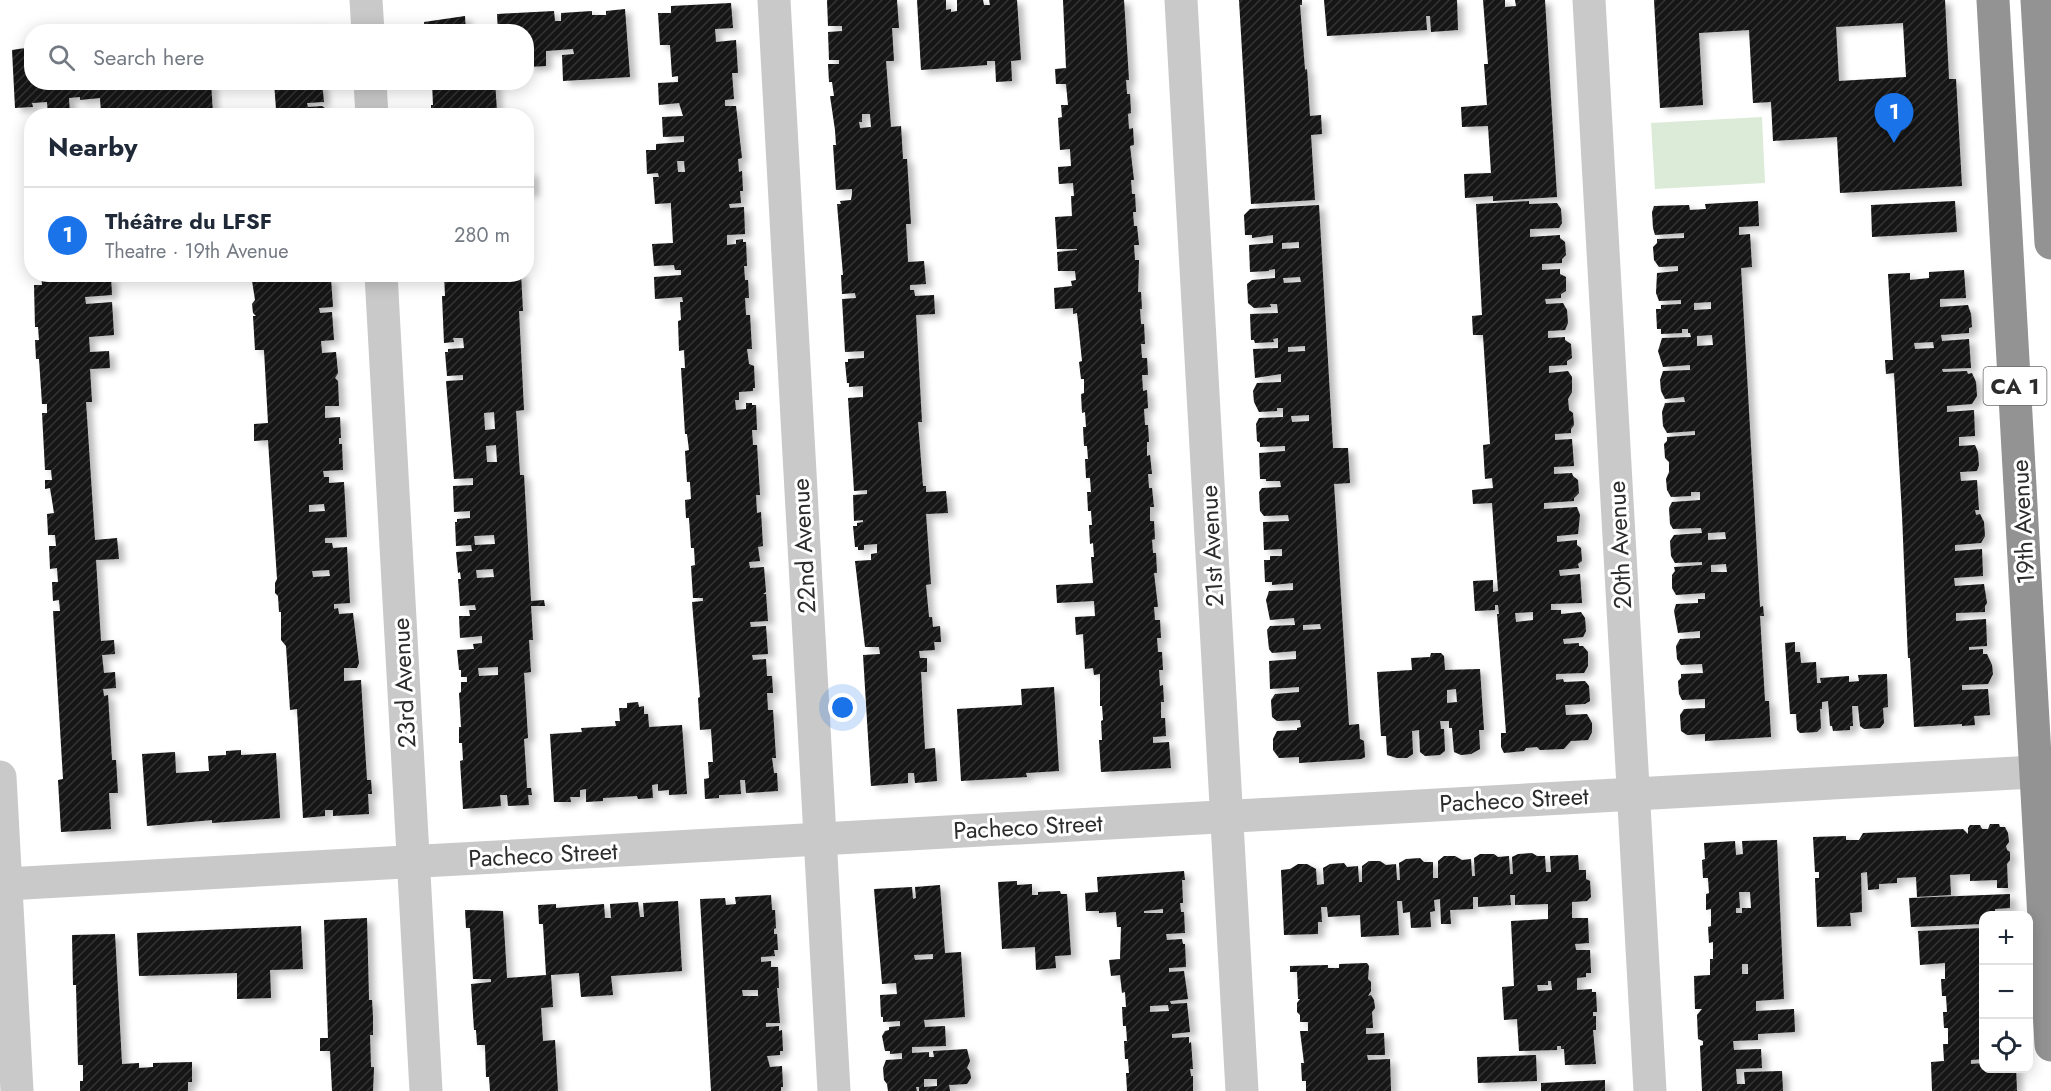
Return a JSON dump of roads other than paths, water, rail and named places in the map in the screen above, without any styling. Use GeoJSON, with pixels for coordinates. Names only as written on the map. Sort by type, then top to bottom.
{"type":"FeatureCollection","features":[{"type":"Feature","properties":{"kind":"highway","name":"19th Avenue"},"geometry":{"type":"LineString","coordinates":[[1993,0],[2044,771],[2051,1045]]}},
{"type":"Feature","properties":{"kind":"highway"},"geometry":{"type":"LineString","coordinates":[[2037,0],[2051,243]]}},
{"type":"Feature","properties":{"kind":"street"},"geometry":{"type":"LineString","coordinates":[[366,0],[368,24]]}},
{"type":"Feature","properties":{"kind":"street","name":"22nd Avenue"},"geometry":{"type":"LineString","coordinates":[[774,0],[834,1091]]}},
{"type":"Feature","properties":{"kind":"street","name":"21st Avenue"},"geometry":{"type":"LineString","coordinates":[[1181,0],[1242,1091]]}},
{"type":"Feature","properties":{"kind":"street","name":"20th Avenue"},"geometry":{"type":"LineString","coordinates":[[1590,0],[1650,1091]]}},
{"type":"Feature","properties":{"kind":"street"},"geometry":{"type":"LineString","coordinates":[[370,90],[372,108]]}},
{"type":"Feature","properties":{"kind":"street","name":"23rd Avenue"},"geometry":{"type":"LineString","coordinates":[[381,282],[426,1091]]}},
{"type":"Feature","properties":{"kind":"street","name":"Pacheco Street"},"geometry":{"type":"LineString","coordinates":[[6,884],[2044,771]]}},
{"type":"Feature","properties":{"kind":"street"},"geometry":{"type":"LineString","coordinates":[[0,777],[17,1091]]}},
{"type":"Feature","properties":{"kind":"place","name":"Théâtre du LFSF"},"geometry":{"type":"Point","coordinates":[1894,143]}}]}
